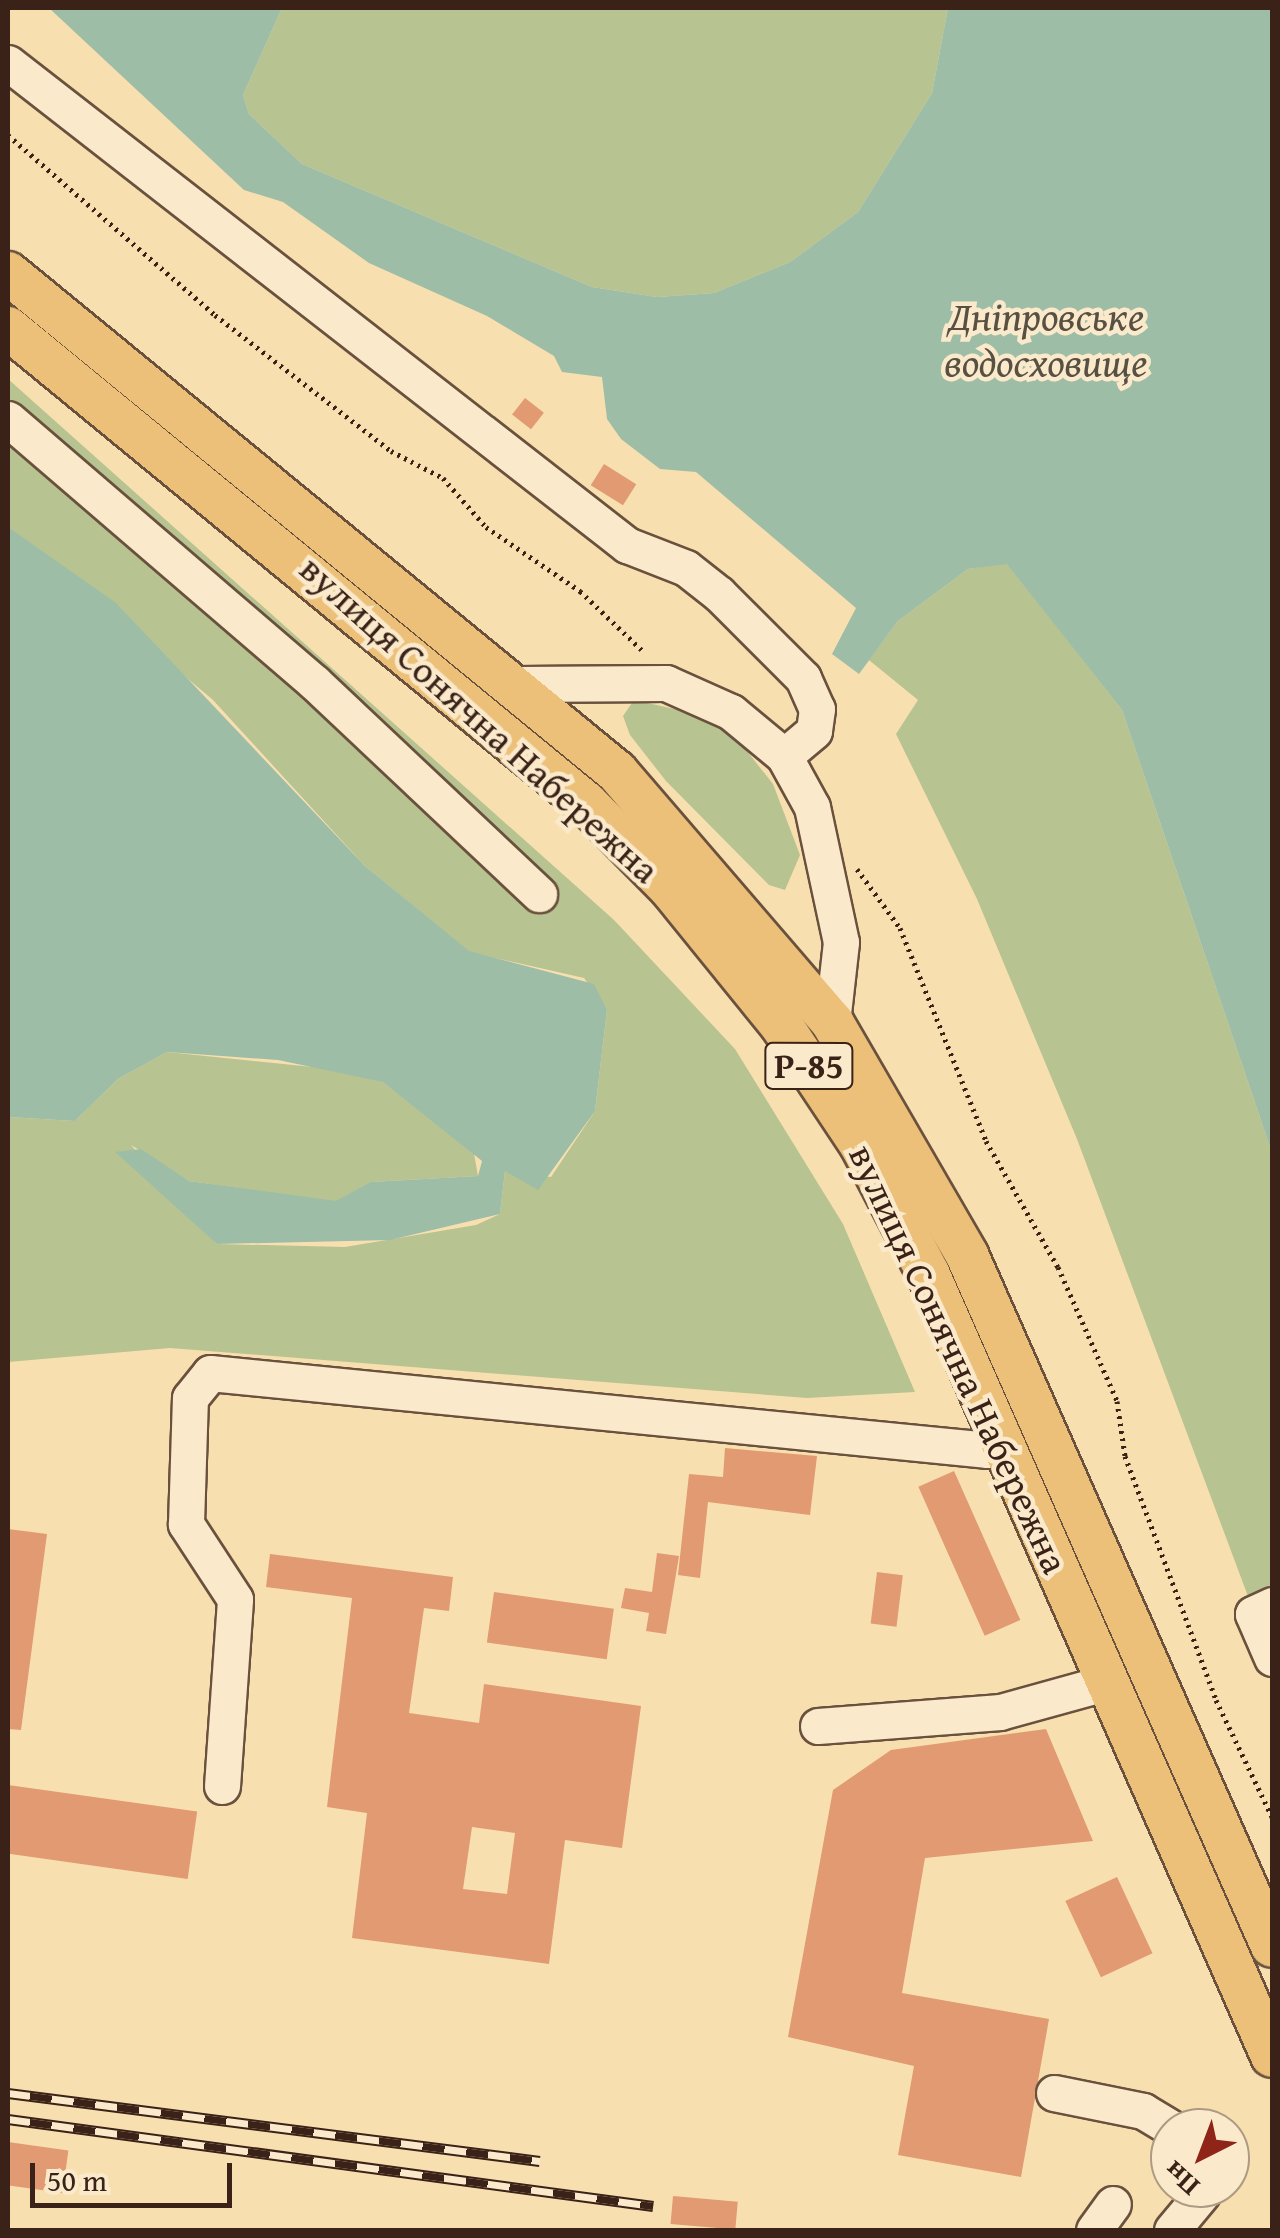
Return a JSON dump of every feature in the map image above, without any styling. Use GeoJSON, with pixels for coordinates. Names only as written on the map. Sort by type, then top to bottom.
{"type":"FeatureCollection","features":[{"type":"Feature","properties":{"kind":"main road","name":"вулиця Сонячна Набережна"},"geometry":{"type":"LineString","coordinates":[[8,273],[518,684],[672,828],[832,1022],[967,1255],[1272,1946]]}},
{"type":"Feature","properties":{"kind":"main road","name":"вулиця Сонячна Набережна"},"geometry":{"type":"LineString","coordinates":[[8,328],[436,672],[671,889],[782,1026],[861,1145],[1004,1442],[1272,2056]]}},
{"type":"Feature","properties":{"kind":"lane"},"geometry":{"type":"LineString","coordinates":[[8,62],[626,545],[686,568],[720,594],[803,678],[818,709],[814,731],[784,756]]}},
{"type":"Feature","properties":{"kind":"lane"},"geometry":{"type":"LineString","coordinates":[[8,418],[315,683],[539,894]]}},
{"type":"Feature","properties":{"kind":"lane"},"geometry":{"type":"LineString","coordinates":[[518,684],[666,683],[730,712],[784,756],[812,807],[841,942],[832,1022]]}},
{"type":"Feature","properties":{"kind":"lane"},"geometry":{"type":"LineString","coordinates":[[222,1786],[235,1599],[186,1524],[190,1398],[210,1373],[988,1450],[1004,1442]]}},
{"type":"Feature","properties":{"kind":"lane"},"geometry":{"type":"LineString","coordinates":[[1272,1605],[1253,1614],[1272,1658]]}},
{"type":"Feature","properties":{"kind":"lane"},"geometry":{"type":"LineString","coordinates":[[818,1726],[1000,1712],[1109,1682]]}},
{"type":"Feature","properties":{"kind":"lane"},"geometry":{"type":"LineString","coordinates":[[1054,2093],[1150,2115]]}},
{"type":"Feature","properties":{"kind":"lane"},"geometry":{"type":"LineString","coordinates":[[1172,2230],[1195,2208]]}},
{"type":"Feature","properties":{"kind":"path"},"geometry":{"type":"LineString","coordinates":[[8,135],[215,314],[580,591],[632,636],[666,683]]}},
{"type":"Feature","properties":{"kind":"path"},"geometry":{"type":"LineString","coordinates":[[848,852],[900,928],[986,1141],[1073,1301],[1116,1401],[1130,1472],[1216,1700],[1272,1817]]}},
{"type":"Feature","properties":{"kind":"shaded area"},"geometry":{"type":"Polygon","coordinates":[[[282,8],[948,8],[932,93],[858,212],[790,262],[714,293],[657,297],[592,287],[302,164],[249,114],[243,95],[282,8]]]}},
{"type":"Feature","properties":{"kind":"shaded area"},"geometry":{"type":"Polygon","coordinates":[[[8,379],[614,920],[735,1049],[843,1224],[915,1392],[807,1398],[170,1348],[8,1362],[8,1117],[75,1121],[118,1079],[167,1052],[352,1071],[383,1082],[473,1148],[478,1176],[370,1182],[336,1202],[189,1181],[131,1145],[217,1244],[345,1247],[476,1225],[500,1214],[505,1171],[551,1177],[595,1111],[607,1010],[584,978],[469,952],[365,866],[213,700],[8,527],[8,379]]]}},
{"type":"Feature","properties":{"kind":"shaded area"},"geometry":{"type":"Polygon","coordinates":[[[1007,563],[1122,710],[1272,1153],[1272,1589],[1249,1599],[1077,1139],[977,899],[896,734],[918,700],[869,660],[898,621],[968,569],[1007,563]]]}},
{"type":"Feature","properties":{"kind":"shaded area"},"geometry":{"type":"Polygon","coordinates":[[[634,700],[697,714],[735,736],[773,784],[800,855],[785,890],[769,885],[666,781],[630,735],[623,716],[634,700]]]}},
{"type":"Feature","properties":{"kind":"water","name":"Дніпровське водосховище"},"geometry":{"type":"Polygon","coordinates":[[[49,8],[282,8],[243,95],[249,114],[302,164],[592,287],[657,297],[714,293],[790,262],[858,212],[932,93],[948,8],[1272,8],[1272,1153],[1122,710],[1007,564],[968,569],[898,621],[859,674],[832,654],[856,608],[696,472],[660,469],[621,439],[607,419],[602,377],[562,372],[554,356],[487,316],[369,263],[283,202],[244,190],[49,8]]]}},
{"type":"Feature","properties":{"kind":"water"},"geometry":{"type":"Polygon","coordinates":[[[8,527],[116,603],[365,866],[469,951],[594,984],[607,1010],[595,1111],[538,1190],[505,1171],[500,1214],[390,1240],[217,1244],[115,1152],[141,1149],[189,1181],[336,1201],[370,1182],[478,1176],[482,1161],[383,1082],[278,1060],[167,1052],[118,1079],[75,1121],[8,1117],[8,527]]]}},
{"type":"Feature","properties":{"kind":"building"},"geometry":{"type":"Polygon","coordinates":[[[525,398],[544,413],[531,429],[512,415],[525,398]]]}},
{"type":"Feature","properties":{"kind":"building"},"geometry":{"type":"Polygon","coordinates":[[[604,464],[636,484],[623,505],[591,485],[604,464]]]}},
{"type":"Feature","properties":{"kind":"building"},"geometry":{"type":"Polygon","coordinates":[[[725,1448],[817,1456],[810,1515],[708,1502],[700,1578],[678,1575],[689,1474],[723,1477],[725,1448]]]}},
{"type":"Feature","properties":{"kind":"building"},"geometry":{"type":"Polygon","coordinates":[[[954,1471],[1020,1620],[985,1636],[918,1487],[954,1471]]]}},
{"type":"Feature","properties":{"kind":"building"},"geometry":{"type":"Polygon","coordinates":[[[8,1529],[47,1534],[21,1730],[8,1729],[8,1529]]]}},
{"type":"Feature","properties":{"kind":"building"},"geometry":{"type":"Polygon","coordinates":[[[657,1553],[679,1556],[666,1634],[646,1631],[649,1613],[621,1608],[625,1588],[652,1592],[657,1553]]]}},
{"type":"Feature","properties":{"kind":"building"},"geometry":{"type":"Polygon","coordinates":[[[270,1554],[453,1577],[449,1611],[424,1608],[409,1713],[479,1723],[484,1684],[641,1706],[622,1848],[565,1840],[549,1964],[352,1938],[367,1813],[327,1807],[352,1598],[266,1587],[270,1554]],[[472,1827],[463,1889],[507,1894],[515,1833],[472,1827]]]}},
{"type":"Feature","properties":{"kind":"building"},"geometry":{"type":"Polygon","coordinates":[[[877,1572],[903,1575],[896,1627],[871,1624],[877,1572]]]}},
{"type":"Feature","properties":{"kind":"building"},"geometry":{"type":"Polygon","coordinates":[[[494,1592],[614,1609],[607,1659],[487,1643],[494,1592]]]}},
{"type":"Feature","properties":{"kind":"building"},"geometry":{"type":"Polygon","coordinates":[[[1046,1729],[1093,1841],[925,1858],[902,1993],[1049,2019],[1021,2177],[898,2155],[914,2066],[788,2037],[833,1790],[891,1750],[1046,1729]]]}},
{"type":"Feature","properties":{"kind":"building"},"geometry":{"type":"Polygon","coordinates":[[[8,1785],[197,1812],[188,1879],[8,1854],[8,1785]]]}},
{"type":"Feature","properties":{"kind":"building"},"geometry":{"type":"Polygon","coordinates":[[[1117,1877],[1152,1953],[1101,1977],[1065,1901],[1117,1877]]]}},
{"type":"Feature","properties":{"kind":"building"},"geometry":{"type":"Polygon","coordinates":[[[8,2142],[68,2150],[62,2193],[8,2185],[8,2142]]]}},
{"type":"Feature","properties":{"kind":"building"},"geometry":{"type":"Polygon","coordinates":[[[673,2196],[738,2202],[735,2230],[671,2224],[673,2196]]]}},
{"type":"Feature","properties":{"kind":"railway"},"geometry":{"type":"LineString","coordinates":[[8,2093],[540,2161]]}},
{"type":"Feature","properties":{"kind":"railway"},"geometry":{"type":"LineString","coordinates":[[8,2119],[653,2206]]}}]}
